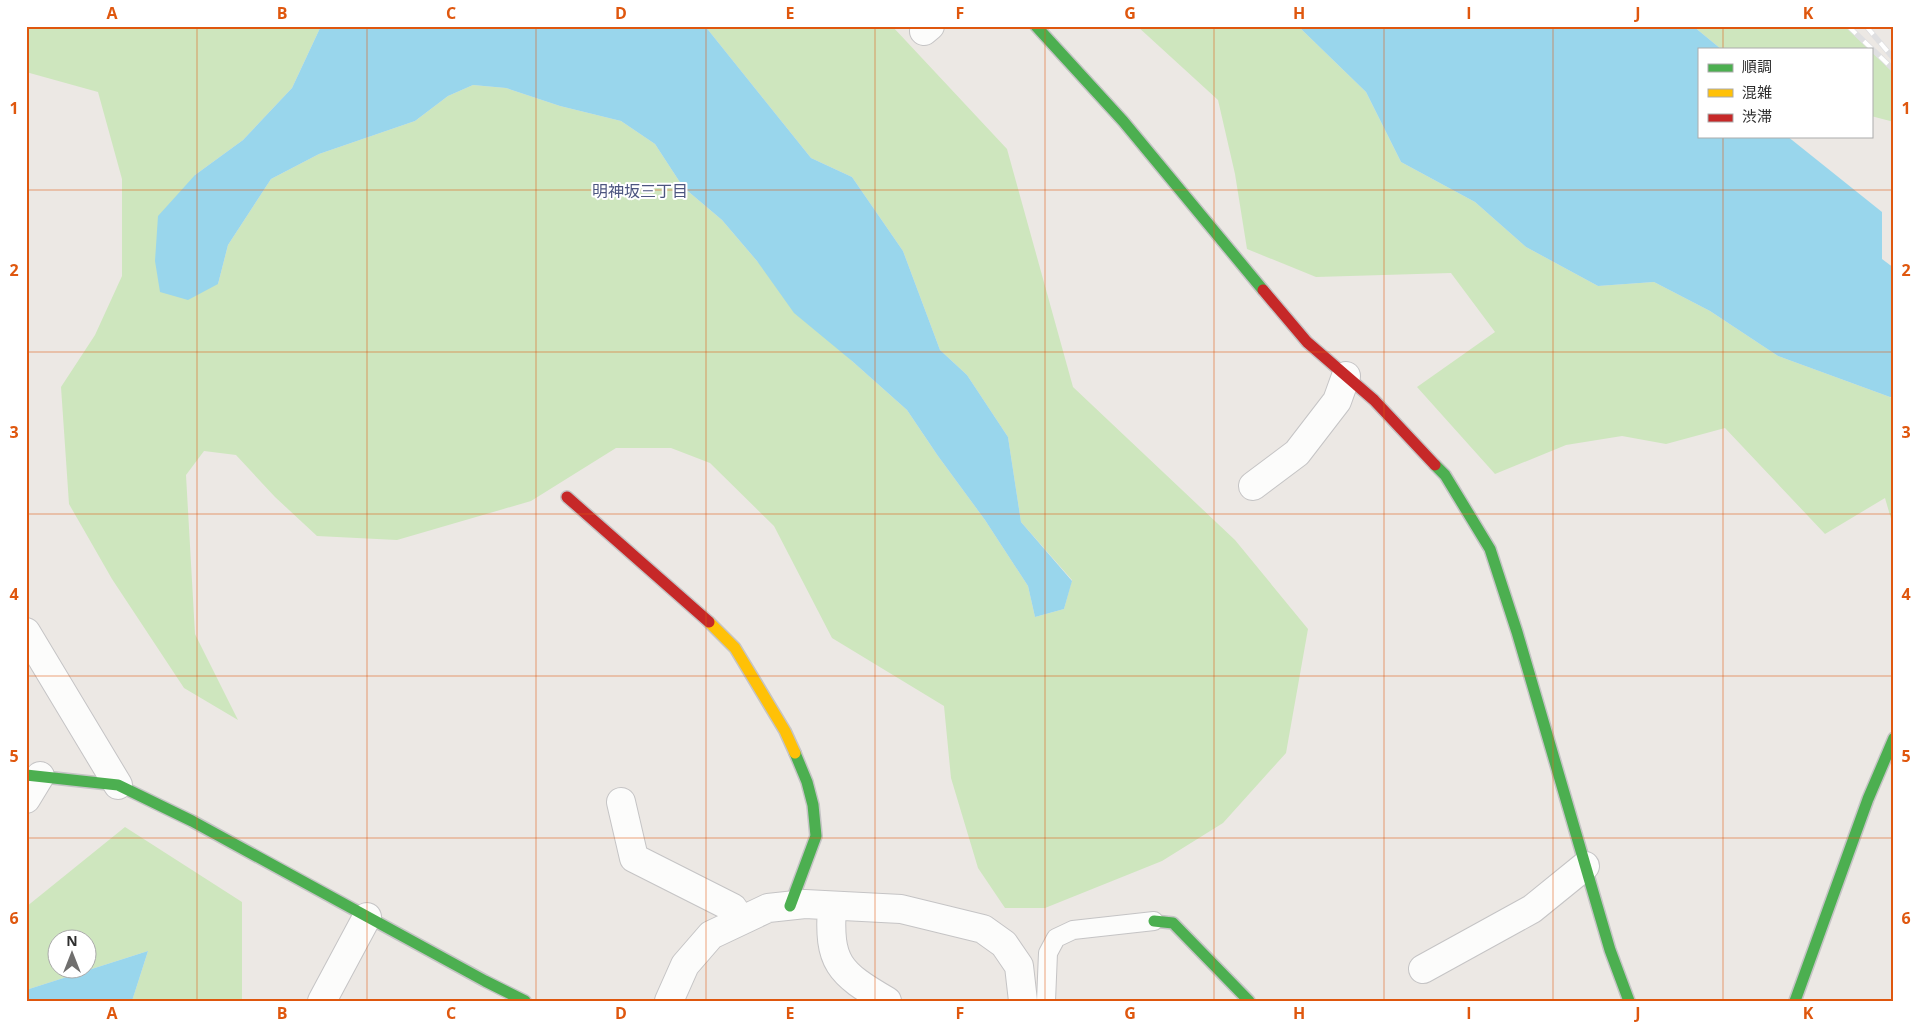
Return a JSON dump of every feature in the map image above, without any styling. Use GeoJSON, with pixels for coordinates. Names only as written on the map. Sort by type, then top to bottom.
{"type":"FeatureCollection","features":[{"type":"Feature","properties":{"kind":"street"},"geometry":{"type":"LineString","coordinates":[[1036,26],[1123,121],[1190,205],[1307,342],[1374,400],[1445,475],[1490,549],[1517,632],[1610,950],[1629,1001]]}},
{"type":"Feature","properties":{"kind":"street"},"geometry":{"type":"LineString","coordinates":[[1253,486],[1297,453],[1337,401],[1346,376]]}},
{"type":"Feature","properties":{"kind":"street"},"geometry":{"type":"LineString","coordinates":[[567,497],[719,631],[735,648],[785,731],[807,782],[813,805],[816,836],[790,906]]}},
{"type":"Feature","properties":{"kind":"street"},"geometry":{"type":"LineString","coordinates":[[26,632],[118,785]]}},
{"type":"Feature","properties":{"kind":"street"},"geometry":{"type":"LineString","coordinates":[[1795,1001],[1868,799],[1894,738]]}},
{"type":"Feature","properties":{"kind":"street"},"geometry":{"type":"LineString","coordinates":[[31,783],[118,785],[154,804],[192,820],[525,1001]]}},
{"type":"Feature","properties":{"kind":"street"},"geometry":{"type":"LineString","coordinates":[[621,802],[634,858],[733,908],[740,921]]}},
{"type":"Feature","properties":{"kind":"street"},"geometry":{"type":"LineString","coordinates":[[1423,969],[1532,909],[1585,866]]}},
{"type":"Feature","properties":{"kind":"street"},"geometry":{"type":"LineString","coordinates":[[669,1001],[685,965],[711,935],[768,908],[805,904],[901,909],[984,929],[1004,944],[1018,966],[1023,1001]]}},
{"type":"Feature","properties":{"kind":"street"},"geometry":{"type":"LineString","coordinates":[[832,906],[830,928],[832,945],[840,967],[860,985],[887,1001]]}},
{"type":"Feature","properties":{"kind":"street"},"geometry":{"type":"LineString","coordinates":[[322,1001],[368,917]]}},
{"type":"Feature","properties":{"kind":"street"},"geometry":{"type":"LineString","coordinates":[[1154,921],[1173,922],[1249,1001]]}},
{"type":"Feature","properties":{"kind":"lane"},"geometry":{"type":"LineString","coordinates":[[1046,1001],[1048,953],[1056,938],[1073,930],[1154,921]]}},
{"type":"Feature","properties":{"kind":"green space"},"geometry":{"type":"Polygon","coordinates":[[[26,26],[321,26],[292,88],[243,140],[195,175],[218,284],[228,245],[271,179],[319,154],[415,121],[448,96],[473,85],[506,88],[560,106],[621,121],[655,144],[683,187],[722,220],[757,261],[852,361],[907,410],[985,520],[1028,586],[1035,617],[1064,609],[1072,580],[1021,522],[1008,437],[967,375],[940,350],[903,251],[852,177],[811,158],[705,26],[892,26],[1007,149],[1073,387],[1235,540],[1308,629],[1286,753],[1223,823],[1162,861],[1045,908],[1005,908],[978,868],[951,778],[944,706],[832,638],[774,526],[710,463],[671,448],[616,448],[531,501],[397,540],[317,536],[275,497],[236,455],[204,451],[186,475],[195,634],[238,720],[184,688],[112,579],[69,504],[61,387],[95,335],[122,276],[122,179],[98,92],[26,72],[26,26]]]}},
{"type":"Feature","properties":{"kind":"green space"},"geometry":{"type":"Polygon","coordinates":[[[1137,26],[1298,26],[1366,92],[1401,162],[1475,202],[1526,247],[1598,286],[1654,282],[1710,311],[1778,356],[1890,397],[1894,400],[1894,529],[1885,498],[1825,534],[1725,428],[1666,444],[1622,436],[1566,445],[1495,474],[1417,387],[1495,332],[1451,273],[1316,277],[1247,249],[1235,174],[1218,100],[1137,26]]]}},
{"type":"Feature","properties":{"kind":"green space"},"geometry":{"type":"Polygon","coordinates":[[[1693,26],[1846,26],[1868,48],[1720,48],[1693,26]]]}},
{"type":"Feature","properties":{"kind":"green space"},"geometry":{"type":"Polygon","coordinates":[[[1872,52],[1894,73],[1894,122],[1872,116],[1872,52]]]}},
{"type":"Feature","properties":{"kind":"green space"},"geometry":{"type":"Polygon","coordinates":[[[125,827],[242,902],[242,1001],[132,1001],[148,951],[98,967],[98,930],[48,930],[48,980],[57,980],[26,990],[26,907],[125,827]]]}},
{"type":"Feature","properties":{"kind":"water"},"geometry":{"type":"Polygon","coordinates":[[[321,26],[705,26],[811,158],[852,177],[903,251],[940,350],[967,375],[1008,437],[1021,522],[1072,581],[1064,609],[1035,617],[1028,586],[985,520],[907,410],[794,313],[757,261],[722,220],[683,187],[655,144],[621,121],[560,106],[506,88],[473,85],[448,96],[415,121],[319,154],[271,179],[228,245],[218,284],[188,300],[160,292],[155,261],[158,216],[195,175],[243,140],[292,88],[321,26]]]}},
{"type":"Feature","properties":{"kind":"water"},"geometry":{"type":"Polygon","coordinates":[[[1298,26],[1693,26],[1720,48],[1698,48],[1698,138],[1790,138],[1882,212],[1882,259],[1894,268],[1894,397],[1778,356],[1710,311],[1654,282],[1598,286],[1526,247],[1475,202],[1401,162],[1366,92],[1298,26]]]}},
{"type":"Feature","properties":{"kind":"water"},"geometry":{"type":"Polygon","coordinates":[[[148,951],[132,1001],[26,1001],[26,990],[57,980],[98,980],[98,967],[148,951]]]}},
{"type":"Feature","properties":{"kind":"railway"},"geometry":{"type":"LineString","coordinates":[[1848,26],[1871,48]]}},
{"type":"Feature","properties":{"kind":"railway"},"geometry":{"type":"LineString","coordinates":[[1866,26],[1894,59]]}},
{"type":"Feature","properties":{"kind":"railway"},"geometry":{"type":"LineString","coordinates":[[1872,49],[1894,70]]}},
{"type":"Feature","properties":{"kind":"traffic: fast"},"geometry":{"type":"LineString","coordinates":[[1036,26],[1123,121],[1263,290]]}},
{"type":"Feature","properties":{"kind":"traffic: fast"},"geometry":{"type":"LineString","coordinates":[[1435,465],[1445,475],[1490,549],[1517,632],[1610,950],[1629,1001]]}},
{"type":"Feature","properties":{"kind":"traffic: fast"},"geometry":{"type":"LineString","coordinates":[[1795,1001],[1868,799],[1894,738]]}},
{"type":"Feature","properties":{"kind":"traffic: fast"},"geometry":{"type":"LineString","coordinates":[[790,906],[816,836],[813,805],[807,782],[795,753]]}},
{"type":"Feature","properties":{"kind":"traffic: fast"},"geometry":{"type":"LineString","coordinates":[[26,775],[118,785],[192,821],[525,1001]]}},
{"type":"Feature","properties":{"kind":"traffic: fast"},"geometry":{"type":"LineString","coordinates":[[1154,921],[1173,923],[1249,1001]]}},
{"type":"Feature","properties":{"kind":"traffic: slow"},"geometry":{"type":"LineString","coordinates":[[709,622],[735,648],[785,731],[795,753]]}},
{"type":"Feature","properties":{"kind":"traffic: jam"},"geometry":{"type":"LineString","coordinates":[[1263,290],[1307,342],[1374,400],[1435,465]]}},
{"type":"Feature","properties":{"kind":"traffic: jam"},"geometry":{"type":"LineString","coordinates":[[567,497],[709,622]]}},
{"type":"Feature","properties":{"kind":"district","name":"明神坂三丁目"},"geometry":{"type":"Point","coordinates":[640,191]}}]}
